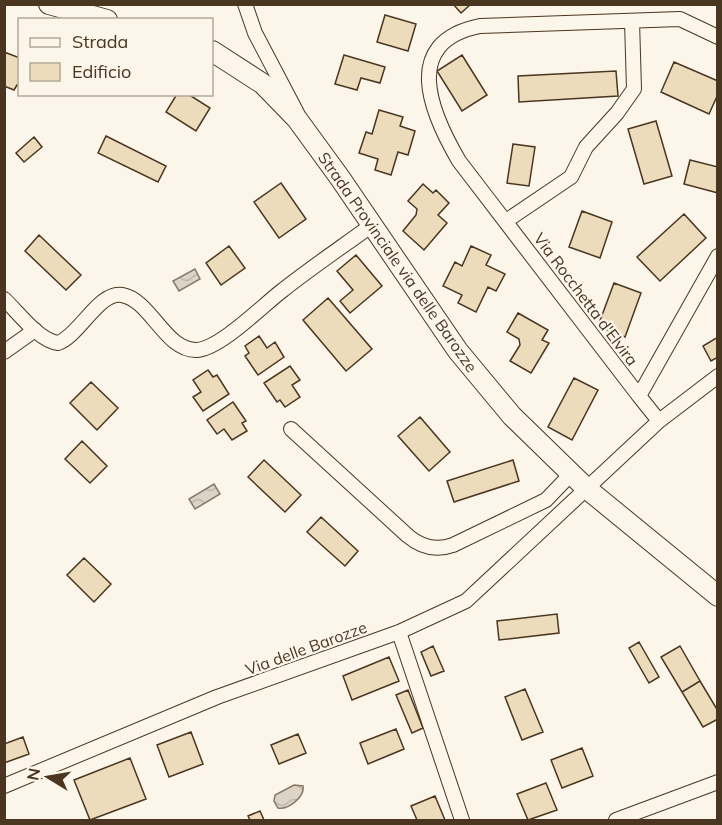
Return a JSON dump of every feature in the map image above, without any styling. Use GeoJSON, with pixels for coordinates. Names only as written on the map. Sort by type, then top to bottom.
{"type":"FeatureCollection","features":[{"type":"Feature","properties":{"kind":"main road"},"geometry":{"type":"LineString","coordinates":[[49,4],[100,18]]}},
{"type":"Feature","properties":{"kind":"main road","name":"Strada Provinciale via delle Barozze"},"geometry":{"type":"LineString","coordinates":[[213,52],[263,84],[283,102],[340,177],[458,351],[512,416],[586,488],[717,596]]}},
{"type":"Feature","properties":{"kind":"street"},"geometry":{"type":"LineString","coordinates":[[245,4],[255,33],[287,91],[302,126]]}},
{"type":"Feature","properties":{"kind":"street","name":"Via Rocchetta d'Elvira"},"geometry":{"type":"LineString","coordinates":[[659,421],[459,161],[445,136],[429,92],[428,72],[434,56],[450,37],[466,29],[480,26],[680,19],[717,37]]}},
{"type":"Feature","properties":{"kind":"street"},"geometry":{"type":"LineString","coordinates":[[506,221],[571,177],[586,147],[617,113],[634,89],[632,21]]}},
{"type":"Feature","properties":{"kind":"street"},"geometry":{"type":"LineString","coordinates":[[4,299],[35,330],[50,341],[58,343],[62,342],[104,301],[112,296],[123,295],[135,301],[181,346],[194,350],[207,348],[241,325],[283,290],[372,225]]}},
{"type":"Feature","properties":{"kind":"street","name":"Via Rocchetta d'Elvira"},"geometry":{"type":"LineString","coordinates":[[639,396],[717,256]]}},
{"type":"Feature","properties":{"kind":"street"},"geometry":{"type":"LineString","coordinates":[[4,352],[35,330]]}},
{"type":"Feature","properties":{"kind":"street"},"geometry":{"type":"LineString","coordinates":[[586,488],[659,421],[717,376]]}},
{"type":"Feature","properties":{"kind":"street"},"geometry":{"type":"LineString","coordinates":[[291,429],[408,536],[430,548],[453,545],[546,500],[571,474]]}},
{"type":"Feature","properties":{"kind":"street","name":"Via delle Barozze"},"geometry":{"type":"LineString","coordinates":[[4,786],[217,697],[399,632],[466,601],[586,488]]}},
{"type":"Feature","properties":{"kind":"street"},"geometry":{"type":"LineString","coordinates":[[399,632],[462,820]]}},
{"type":"Feature","properties":{"kind":"street"},"geometry":{"type":"LineString","coordinates":[[616,820],[717,782]]}},
{"type":"Feature","properties":{"kind":"water"},"geometry":{"type":"Polygon","coordinates":[[[195,269],[200,279],[179,291],[173,281],[195,269]]]}},
{"type":"Feature","properties":{"kind":"water"},"geometry":{"type":"Polygon","coordinates":[[[214,484],[220,494],[195,509],[189,499],[214,484]]]}},
{"type":"Feature","properties":{"kind":"water"},"geometry":{"type":"Polygon","coordinates":[[[294,785],[303,786],[299,798],[286,807],[278,808],[274,801],[275,795],[294,785]]]}},
{"type":"Feature","properties":{"kind":"building"},"geometry":{"type":"Polygon","coordinates":[[[453,4],[471,4],[461,13],[453,4]]]}},
{"type":"Feature","properties":{"kind":"building"},"geometry":{"type":"Polygon","coordinates":[[[385,15],[416,24],[408,51],[377,42],[385,15]]]}},
{"type":"Feature","properties":{"kind":"building"},"geometry":{"type":"Polygon","coordinates":[[[4,52],[18,57],[18,85],[14,90],[4,86],[4,52]]]}},
{"type":"Feature","properties":{"kind":"building"},"geometry":{"type":"Polygon","coordinates":[[[344,55],[385,67],[380,83],[361,78],[357,90],[335,84],[344,55]]]}},
{"type":"Feature","properties":{"kind":"building"},"geometry":{"type":"Polygon","coordinates":[[[462,55],[487,95],[462,111],[437,71],[462,55]]]}},
{"type":"Feature","properties":{"kind":"building"},"geometry":{"type":"Polygon","coordinates":[[[674,62],[718,81],[718,94],[709,114],[661,92],[674,62]]]}},
{"type":"Feature","properties":{"kind":"building"},"geometry":{"type":"Polygon","coordinates":[[[616,71],[618,96],[519,102],[518,76],[616,71]]]}},
{"type":"Feature","properties":{"kind":"building"},"geometry":{"type":"Polygon","coordinates":[[[176,96],[191,96],[210,108],[196,131],[166,112],[176,96]]]}},
{"type":"Feature","properties":{"kind":"building"},"geometry":{"type":"Polygon","coordinates":[[[379,110],[403,117],[400,126],[415,131],[408,155],[398,152],[391,175],[375,170],[378,159],[359,153],[366,132],[372,134],[379,110]]]}},
{"type":"Feature","properties":{"kind":"building"},"geometry":{"type":"Polygon","coordinates":[[[656,121],[672,176],[644,184],[628,129],[656,121]]]}},
{"type":"Feature","properties":{"kind":"building"},"geometry":{"type":"Polygon","coordinates":[[[106,136],[166,166],[158,182],[98,153],[106,136]]]}},
{"type":"Feature","properties":{"kind":"building"},"geometry":{"type":"Polygon","coordinates":[[[34,137],[42,147],[24,162],[16,153],[34,137]]]}},
{"type":"Feature","properties":{"kind":"building"},"geometry":{"type":"Polygon","coordinates":[[[513,144],[535,147],[529,186],[507,183],[513,144]]]}},
{"type":"Feature","properties":{"kind":"building"},"geometry":{"type":"Polygon","coordinates":[[[690,160],[718,167],[718,193],[684,184],[690,160]]]}},
{"type":"Feature","properties":{"kind":"building"},"geometry":{"type":"Polygon","coordinates":[[[281,183],[306,219],[279,238],[254,202],[281,183]]]}},
{"type":"Feature","properties":{"kind":"building"},"geometry":{"type":"Polygon","coordinates":[[[423,184],[433,193],[436,190],[449,203],[438,215],[447,223],[424,250],[403,231],[416,215],[417,209],[408,201],[423,184]]]}},
{"type":"Feature","properties":{"kind":"building"},"geometry":{"type":"Polygon","coordinates":[[[582,211],[612,222],[600,258],[569,247],[582,211]]]}},
{"type":"Feature","properties":{"kind":"building"},"geometry":{"type":"Polygon","coordinates":[[[684,214],[706,238],[660,281],[637,257],[684,214]]]}},
{"type":"Feature","properties":{"kind":"building"},"geometry":{"type":"Polygon","coordinates":[[[39,235],[81,275],[66,290],[25,251],[39,235]]]}},
{"type":"Feature","properties":{"kind":"building"},"geometry":{"type":"Polygon","coordinates":[[[229,246],[245,268],[221,285],[206,263],[229,246]]]}},
{"type":"Feature","properties":{"kind":"building"},"geometry":{"type":"Polygon","coordinates":[[[471,246],[491,255],[486,265],[505,274],[496,291],[488,287],[476,312],[458,303],[462,295],[443,286],[455,262],[462,266],[471,246]]]}},
{"type":"Feature","properties":{"kind":"building"},"geometry":{"type":"Polygon","coordinates":[[[356,255],[382,286],[350,313],[340,301],[353,290],[337,271],[356,255]]]}},
{"type":"Feature","properties":{"kind":"building"},"geometry":{"type":"Polygon","coordinates":[[[614,283],[641,293],[625,337],[598,326],[614,283]]]}},
{"type":"Feature","properties":{"kind":"building"},"geometry":{"type":"Polygon","coordinates":[[[328,298],[372,349],[346,371],[303,320],[328,298]]]}},
{"type":"Feature","properties":{"kind":"building"},"geometry":{"type":"Polygon","coordinates":[[[518,313],[548,330],[542,340],[549,343],[531,373],[510,361],[520,345],[519,339],[507,332],[518,313]]]}},
{"type":"Feature","properties":{"kind":"building"},"geometry":{"type":"Polygon","coordinates":[[[259,336],[267,348],[275,342],[284,357],[258,375],[245,356],[249,353],[245,346],[259,336]]]}},
{"type":"Feature","properties":{"kind":"building"},"geometry":{"type":"Polygon","coordinates":[[[718,337],[718,357],[711,361],[703,346],[718,337]]]}},
{"type":"Feature","properties":{"kind":"building"},"geometry":{"type":"Polygon","coordinates":[[[290,366],[300,380],[292,385],[300,397],[285,407],[280,400],[277,402],[264,383],[290,366]]]}},
{"type":"Feature","properties":{"kind":"building"},"geometry":{"type":"Polygon","coordinates":[[[208,370],[213,377],[217,375],[229,394],[203,411],[193,397],[201,392],[193,380],[208,370]]]}},
{"type":"Feature","properties":{"kind":"building"},"geometry":{"type":"Polygon","coordinates":[[[574,378],[598,390],[572,440],[548,427],[574,378]]]}},
{"type":"Feature","properties":{"kind":"building"},"geometry":{"type":"Polygon","coordinates":[[[91,382],[118,408],[97,430],[70,403],[91,382]]]}},
{"type":"Feature","properties":{"kind":"building"},"geometry":{"type":"Polygon","coordinates":[[[233,402],[246,421],[242,423],[247,431],[232,440],[224,429],[217,434],[207,420],[233,402]]]}},
{"type":"Feature","properties":{"kind":"building"},"geometry":{"type":"Polygon","coordinates":[[[420,417],[450,452],[429,471],[398,436],[420,417]]]}},
{"type":"Feature","properties":{"kind":"building"},"geometry":{"type":"Polygon","coordinates":[[[82,441],[107,466],[90,483],[65,459],[82,441]]]}},
{"type":"Feature","properties":{"kind":"building"},"geometry":{"type":"Polygon","coordinates":[[[264,460],[301,495],[285,512],[248,477],[264,460]]]}},
{"type":"Feature","properties":{"kind":"building"},"geometry":{"type":"Polygon","coordinates":[[[513,460],[519,481],[454,502],[447,481],[513,460]]]}},
{"type":"Feature","properties":{"kind":"building"},"geometry":{"type":"Polygon","coordinates":[[[321,517],[358,551],[345,566],[307,532],[321,517]]]}},
{"type":"Feature","properties":{"kind":"building"},"geometry":{"type":"Polygon","coordinates":[[[84,558],[111,584],[94,602],[67,575],[84,558]]]}},
{"type":"Feature","properties":{"kind":"building"},"geometry":{"type":"Polygon","coordinates":[[[557,614],[559,633],[499,640],[497,621],[557,614]]]}},
{"type":"Feature","properties":{"kind":"building"},"geometry":{"type":"Polygon","coordinates":[[[639,642],[659,677],[649,683],[629,648],[639,642]]]}},
{"type":"Feature","properties":{"kind":"building"},"geometry":{"type":"Polygon","coordinates":[[[433,646],[444,671],[431,676],[421,652],[433,646]]]}},
{"type":"Feature","properties":{"kind":"building"},"geometry":{"type":"Polygon","coordinates":[[[680,646],[700,681],[682,692],[661,657],[680,646]]]}},
{"type":"Feature","properties":{"kind":"building"},"geometry":{"type":"Polygon","coordinates":[[[389,657],[399,681],[352,700],[343,676],[389,657]]]}},
{"type":"Feature","properties":{"kind":"building"},"geometry":{"type":"Polygon","coordinates":[[[700,681],[718,711],[718,719],[703,727],[682,692],[700,681]]]}},
{"type":"Feature","properties":{"kind":"building"},"geometry":{"type":"Polygon","coordinates":[[[525,689],[543,732],[522,740],[505,697],[525,689]]]}},
{"type":"Feature","properties":{"kind":"building"},"geometry":{"type":"Polygon","coordinates":[[[408,690],[423,728],[412,733],[396,695],[408,690]]]}},
{"type":"Feature","properties":{"kind":"building"},"geometry":{"type":"Polygon","coordinates":[[[396,729],[404,749],[368,764],[360,743],[396,729]]]}},
{"type":"Feature","properties":{"kind":"building"},"geometry":{"type":"Polygon","coordinates":[[[191,732],[203,764],[169,777],[157,745],[191,732]]]}},
{"type":"Feature","properties":{"kind":"building"},"geometry":{"type":"Polygon","coordinates":[[[298,734],[306,753],[279,764],[271,745],[298,734]]]}},
{"type":"Feature","properties":{"kind":"building"},"geometry":{"type":"Polygon","coordinates":[[[23,737],[29,754],[4,763],[4,744],[23,737]]]}},
{"type":"Feature","properties":{"kind":"building"},"geometry":{"type":"Polygon","coordinates":[[[582,748],[593,776],[562,788],[551,760],[582,748]]]}},
{"type":"Feature","properties":{"kind":"building"},"geometry":{"type":"Polygon","coordinates":[[[130,758],[146,799],[90,820],[74,780],[130,758]]]}},
{"type":"Feature","properties":{"kind":"building"},"geometry":{"type":"Polygon","coordinates":[[[546,783],[557,810],[528,820],[517,794],[546,783]]]}},
{"type":"Feature","properties":{"kind":"building"},"geometry":{"type":"Polygon","coordinates":[[[435,796],[445,820],[417,820],[411,806],[435,796]]]}},
{"type":"Feature","properties":{"kind":"building"},"geometry":{"type":"Polygon","coordinates":[[[260,811],[264,820],[250,820],[248,816],[260,811]]]}}]}
